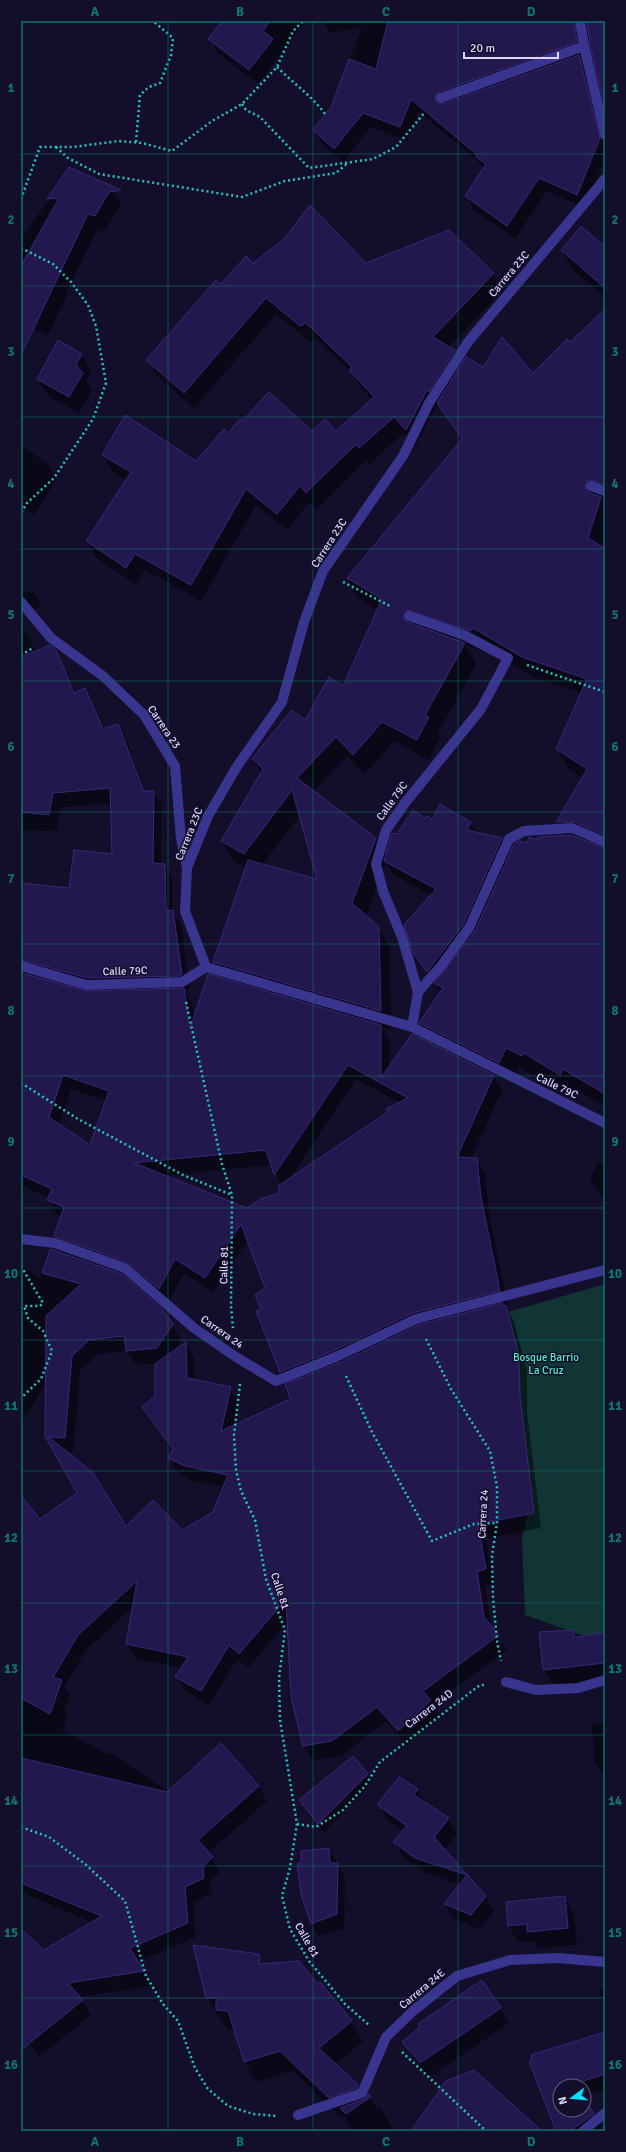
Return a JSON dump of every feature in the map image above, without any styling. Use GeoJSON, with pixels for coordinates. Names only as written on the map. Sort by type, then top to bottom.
{"type":"FeatureCollection","features":[{"type":"Feature","properties":{"kind":"street"},"geometry":{"type":"LineString","coordinates":[[580,21],[584,46],[605,135]]}},
{"type":"Feature","properties":{"kind":"street"},"geometry":{"type":"LineString","coordinates":[[441,98],[584,46]]}},
{"type":"Feature","properties":{"kind":"street","name":"Carrera 23C"},"geometry":{"type":"LineString","coordinates":[[206,967],[185,910],[187,868],[208,816],[236,768],[282,702],[304,622],[323,572],[403,456],[429,403],[468,342],[605,179]]}},
{"type":"Feature","properties":{"kind":"street"},"geometry":{"type":"LineString","coordinates":[[591,486],[605,492]]}},
{"type":"Feature","properties":{"kind":"street","name":"Carrera 23"},"geometry":{"type":"LineString","coordinates":[[21,602],[51,638],[103,676],[144,715],[175,766],[181,839],[187,868]]}},
{"type":"Feature","properties":{"kind":"street"},"geometry":{"type":"LineString","coordinates":[[409,616],[464,635],[508,658]]}},
{"type":"Feature","properties":{"kind":"street","name":"Calle 79C"},"geometry":{"type":"LineString","coordinates":[[412,1027],[418,992],[402,937],[383,891],[376,864],[386,830],[404,802],[481,709],[508,658]]}},
{"type":"Feature","properties":{"kind":"street"},"geometry":{"type":"LineString","coordinates":[[418,992],[441,966],[469,928],[509,839],[524,831],[572,828],[605,842]]}},
{"type":"Feature","properties":{"kind":"street","name":"Calle 79C"},"geometry":{"type":"LineString","coordinates":[[21,966],[87,985],[182,982]]}},
{"type":"Feature","properties":{"kind":"street"},"geometry":{"type":"LineString","coordinates":[[182,982],[206,967]]}},
{"type":"Feature","properties":{"kind":"street","name":"Calle 79C"},"geometry":{"type":"LineString","coordinates":[[206,967],[412,1027],[605,1123]]}},
{"type":"Feature","properties":{"kind":"street","name":"Carrera 24"},"geometry":{"type":"LineString","coordinates":[[21,1239],[55,1243],[125,1268],[194,1328],[236,1357],[276,1381],[338,1356],[416,1319],[605,1270]]}},
{"type":"Feature","properties":{"kind":"street"},"geometry":{"type":"LineString","coordinates":[[506,1682],[536,1690],[578,1688],[605,1680]]}},
{"type":"Feature","properties":{"kind":"street","name":"Carrera 24E"},"geometry":{"type":"LineString","coordinates":[[298,2115],[362,2093],[386,2037],[413,2011],[457,1976],[510,1960],[557,1958],[605,1962]]}},
{"type":"Feature","properties":{"kind":"street"},"geometry":{"type":"LineString","coordinates":[[583,2131],[605,2113]]}},
{"type":"Feature","properties":{"kind":"path"},"geometry":{"type":"LineString","coordinates":[[136,142],[140,95],[149,87],[160,83],[171,56],[173,38],[153,21]]}},
{"type":"Feature","properties":{"kind":"path"},"geometry":{"type":"LineString","coordinates":[[21,199],[40,147],[101,145],[119,141],[136,142],[172,151],[212,121],[242,104],[277,67],[294,31],[303,21]]}},
{"type":"Feature","properties":{"kind":"path"},"geometry":{"type":"LineString","coordinates":[[277,67],[303,92],[314,99],[325,114]]}},
{"type":"Feature","properties":{"kind":"path"},"geometry":{"type":"LineString","coordinates":[[242,104],[246,110],[260,117],[309,168],[373,159],[396,147],[414,124],[441,98]]}},
{"type":"Feature","properties":{"kind":"path"},"geometry":{"type":"LineString","coordinates":[[56,147],[68,158],[99,174],[242,197],[286,181],[336,173],[348,163]]}},
{"type":"Feature","properties":{"kind":"path"},"geometry":{"type":"LineString","coordinates":[[21,248],[53,264],[71,282],[88,305],[96,326],[106,383],[93,419],[54,478],[27,503],[21,513]]}},
{"type":"Feature","properties":{"kind":"path"},"geometry":{"type":"LineString","coordinates":[[323,572],[409,616]]}},
{"type":"Feature","properties":{"kind":"path"},"geometry":{"type":"LineString","coordinates":[[508,658],[605,692]]}},
{"type":"Feature","properties":{"kind":"path","name":"Calle 81"},"geometry":{"type":"LineString","coordinates":[[182,982],[222,1164],[232,1195],[231,1306],[240,1390],[234,1436],[236,1470],[241,1491],[255,1520],[266,1578],[284,1630],[279,1678],[280,1720],[297,1824],[290,1868],[282,1896],[290,1929],[309,1961],[345,2004],[361,2019],[386,2037],[486,2131]]}},
{"type":"Feature","properties":{"kind":"path"},"geometry":{"type":"LineString","coordinates":[[21,1083],[78,1119],[170,1168],[232,1195]]}},
{"type":"Feature","properties":{"kind":"path"},"geometry":{"type":"LineString","coordinates":[[21,1266],[43,1303],[40,1306],[24,1306],[28,1318],[43,1331],[52,1351],[41,1379],[21,1398]]}},
{"type":"Feature","properties":{"kind":"path","name":"Carrera 24"},"geometry":{"type":"LineString","coordinates":[[416,1319],[451,1390],[490,1451],[497,1487],[497,1523],[492,1554],[493,1598],[497,1641],[506,1682]]}},
{"type":"Feature","properties":{"kind":"path"},"geometry":{"type":"LineString","coordinates":[[338,1356],[372,1432],[432,1541],[474,1524],[497,1523]]}},
{"type":"Feature","properties":{"kind":"path","name":"Carrera 24D"},"geometry":{"type":"LineString","coordinates":[[297,1824],[316,1827],[343,1810],[365,1786],[380,1762],[405,1742],[480,1685],[506,1682]]}},
{"type":"Feature","properties":{"kind":"path"},"geometry":{"type":"LineString","coordinates":[[21,1827],[49,1837],[85,1864],[125,1901],[146,1976],[163,2004],[178,2021],[195,2068],[208,2088],[228,2106],[253,2114],[298,2115]]}},
{"type":"Feature","properties":{"kind":"green space","name":"Bosque Barrio La Cruz"},"geometry":{"type":"Polygon","coordinates":[[[605,1284],[605,1635],[590,1638],[525,1615],[522,1538],[531,1502],[473,1322],[605,1284]]]}},
{"type":"Feature","properties":{"kind":"building"},"geometry":{"type":"Polygon","coordinates":[[[222,21],[270,21],[263,31],[273,39],[249,70],[208,39],[222,21]]]}},
{"type":"Feature","properties":{"kind":"building"},"geometry":{"type":"Polygon","coordinates":[[[388,21],[574,21],[577,42],[439,92],[435,97],[437,103],[443,104],[579,55],[600,138],[577,195],[539,178],[507,226],[465,196],[486,164],[476,157],[477,155],[411,99],[400,127],[363,113],[334,149],[313,130],[331,107],[349,59],[376,69],[388,21]]]}},
{"type":"Feature","properties":{"kind":"building"},"geometry":{"type":"Polygon","coordinates":[[[587,21],[605,21],[605,107],[590,45],[587,21]]]}},
{"type":"Feature","properties":{"kind":"building"},"geometry":{"type":"Polygon","coordinates":[[[69,167],[121,190],[109,192],[95,216],[88,214],[21,355],[21,266],[59,198],[47,199],[69,167]]]}},
{"type":"Feature","properties":{"kind":"building"},"geometry":{"type":"Polygon","coordinates":[[[310,205],[366,263],[449,230],[494,273],[433,337],[455,350],[429,392],[427,390],[406,430],[394,417],[359,448],[356,444],[306,493],[300,486],[277,514],[246,489],[191,585],[135,554],[126,568],[86,541],[131,472],[102,455],[125,415],[196,461],[224,429],[228,433],[240,419],[242,421],[269,392],[312,431],[325,419],[336,431],[374,397],[349,370],[352,367],[306,323],[300,326],[266,298],[184,393],[146,360],[216,280],[221,284],[246,256],[253,263],[284,239],[310,205]]]}},
{"type":"Feature","properties":{"kind":"building"},"geometry":{"type":"Polygon","coordinates":[[[581,226],[605,247],[605,288],[561,250],[581,226]]]}},
{"type":"Feature","properties":{"kind":"building"},"geometry":{"type":"Polygon","coordinates":[[[605,309],[605,484],[590,480],[587,481],[585,487],[588,492],[601,497],[588,538],[605,548],[605,835],[574,822],[556,822],[587,769],[556,749],[587,679],[522,657],[473,628],[471,631],[407,610],[403,617],[407,622],[465,643],[425,715],[429,717],[417,740],[382,722],[353,755],[336,737],[297,778],[376,838],[352,903],[379,927],[381,1011],[213,962],[248,860],[317,879],[292,790],[244,854],[221,841],[263,769],[252,758],[292,710],[305,720],[329,677],[343,686],[382,599],[347,578],[462,439],[437,403],[466,357],[483,367],[502,337],[533,373],[567,339],[570,342],[605,309]]]}},
{"type":"Feature","properties":{"kind":"building"},"geometry":{"type":"Polygon","coordinates":[[[58,340],[82,354],[76,365],[83,373],[69,397],[37,379],[58,340]]]}},
{"type":"Feature","properties":{"kind":"building"},"geometry":{"type":"Polygon","coordinates":[[[50,645],[56,650],[74,693],[85,688],[103,729],[118,724],[144,791],[154,791],[153,863],[165,864],[166,911],[173,910],[182,974],[180,976],[88,978],[21,960],[21,883],[69,888],[74,850],[112,854],[110,788],[53,793],[49,815],[21,812],[21,657],[50,645]]]}},
{"type":"Feature","properties":{"kind":"building"},"geometry":{"type":"Polygon","coordinates":[[[440,804],[471,822],[467,830],[502,838],[463,925],[427,972],[413,952],[404,925],[436,889],[384,861],[392,833],[397,834],[413,810],[425,818],[427,816],[432,819],[440,804]]]}},
{"type":"Feature","properties":{"kind":"building"},"geometry":{"type":"Polygon","coordinates":[[[571,835],[605,848],[605,1094],[563,1069],[560,1075],[524,1053],[522,1056],[506,1048],[499,1063],[419,1023],[443,988],[434,983],[475,931],[514,844],[519,841],[527,843],[529,837],[537,840],[538,837],[571,835]]]}},
{"type":"Feature","properties":{"kind":"building"},"geometry":{"type":"Polygon","coordinates":[[[21,973],[87,991],[184,988],[190,1029],[208,974],[381,1025],[381,1078],[412,1034],[494,1075],[457,1157],[477,1158],[481,1197],[500,1291],[413,1313],[335,1350],[280,1372],[256,1311],[261,1309],[255,1295],[265,1288],[241,1224],[205,1278],[175,1259],[159,1289],[127,1262],[54,1236],[64,1207],[47,1200],[52,1189],[21,1175],[21,973]],[[348,1065],[274,1175],[266,1150],[134,1163],[247,1208],[260,1199],[280,1193],[278,1186],[388,1112],[386,1109],[408,1098],[348,1065]],[[63,1075],[49,1117],[90,1145],[109,1091],[63,1075]]]}},
{"type":"Feature","properties":{"kind":"building"},"geometry":{"type":"Polygon","coordinates":[[[50,1249],[122,1274],[161,1308],[173,1324],[157,1348],[126,1351],[124,1336],[89,1340],[72,1356],[65,1438],[49,1437],[93,1473],[126,1526],[153,1500],[182,1530],[213,1512],[228,1475],[185,1466],[168,1458],[173,1449],[142,1407],[155,1396],[155,1364],[186,1342],[187,1378],[231,1387],[221,1431],[288,1400],[291,1400],[285,1384],[341,1362],[418,1325],[502,1303],[503,1306],[506,1305],[519,1356],[520,1396],[534,1513],[478,1524],[486,1569],[477,1571],[484,1617],[499,1635],[423,1691],[431,1700],[398,1731],[377,1707],[332,1741],[303,1746],[292,1701],[286,1599],[239,1654],[229,1645],[201,1691],[175,1677],[188,1657],[126,1644],[137,1581],[78,1635],[53,1677],[62,1680],[50,1714],[21,1698],[21,1496],[40,1519],[77,1493],[45,1436],[46,1316],[81,1284],[42,1273],[50,1249]]]}},
{"type":"Feature","properties":{"kind":"building"},"geometry":{"type":"Polygon","coordinates":[[[574,1630],[574,1638],[605,1632],[605,1663],[543,1670],[539,1632],[574,1630]]]}},
{"type":"Feature","properties":{"kind":"building"},"geometry":{"type":"Polygon","coordinates":[[[221,1743],[259,1786],[198,1840],[213,1857],[203,1867],[204,1878],[185,1887],[188,1923],[130,1948],[144,1971],[68,1983],[83,2000],[21,2050],[21,1929],[44,1950],[102,1916],[21,1883],[21,1758],[167,1792],[221,1743]]]}},
{"type":"Feature","properties":{"kind":"building"},"geometry":{"type":"Polygon","coordinates":[[[353,1756],[368,1774],[318,1824],[299,1800],[353,1756]]]}},
{"type":"Feature","properties":{"kind":"building"},"geometry":{"type":"Polygon","coordinates":[[[399,1777],[418,1789],[414,1795],[449,1818],[434,1837],[486,1896],[471,1915],[444,1904],[467,1875],[415,1858],[393,1842],[407,1826],[377,1805],[399,1777]]]}},
{"type":"Feature","properties":{"kind":"building"},"geometry":{"type":"Polygon","coordinates":[[[329,1848],[330,1863],[338,1863],[337,1914],[311,1924],[301,1894],[297,1864],[301,1863],[301,1851],[329,1848]]]}},
{"type":"Feature","properties":{"kind":"building"},"geometry":{"type":"Polygon","coordinates":[[[565,1896],[568,1928],[527,1932],[527,1924],[508,1926],[506,1902],[565,1896]]]}},
{"type":"Feature","properties":{"kind":"building"},"geometry":{"type":"Polygon","coordinates":[[[193,1945],[259,1954],[260,1964],[299,1961],[318,1984],[320,1982],[352,2021],[319,2048],[358,2085],[357,2088],[329,2098],[280,2051],[244,2062],[228,2011],[216,2010],[216,1998],[206,1998],[193,1945]]]}},
{"type":"Feature","properties":{"kind":"building"},"geometry":{"type":"Polygon","coordinates":[[[482,1980],[501,2008],[420,2063],[402,2042],[420,2027],[418,2024],[482,1980]]]}},
{"type":"Feature","properties":{"kind":"building"},"geometry":{"type":"Polygon","coordinates":[[[605,2032],[605,2074],[592,2078],[552,2078],[552,2118],[588,2118],[570,2131],[556,2131],[529,2061],[532,2059],[531,2055],[605,2032]]]}},
{"type":"Feature","properties":{"kind":"building"},"geometry":{"type":"Polygon","coordinates":[[[474,2070],[542,2131],[411,2131],[446,2081],[474,2070]]]}},
{"type":"Feature","properties":{"kind":"building"},"geometry":{"type":"Polygon","coordinates":[[[369,2094],[371,2097],[346,2114],[340,2108],[364,2099],[369,2094]]]}}]}
